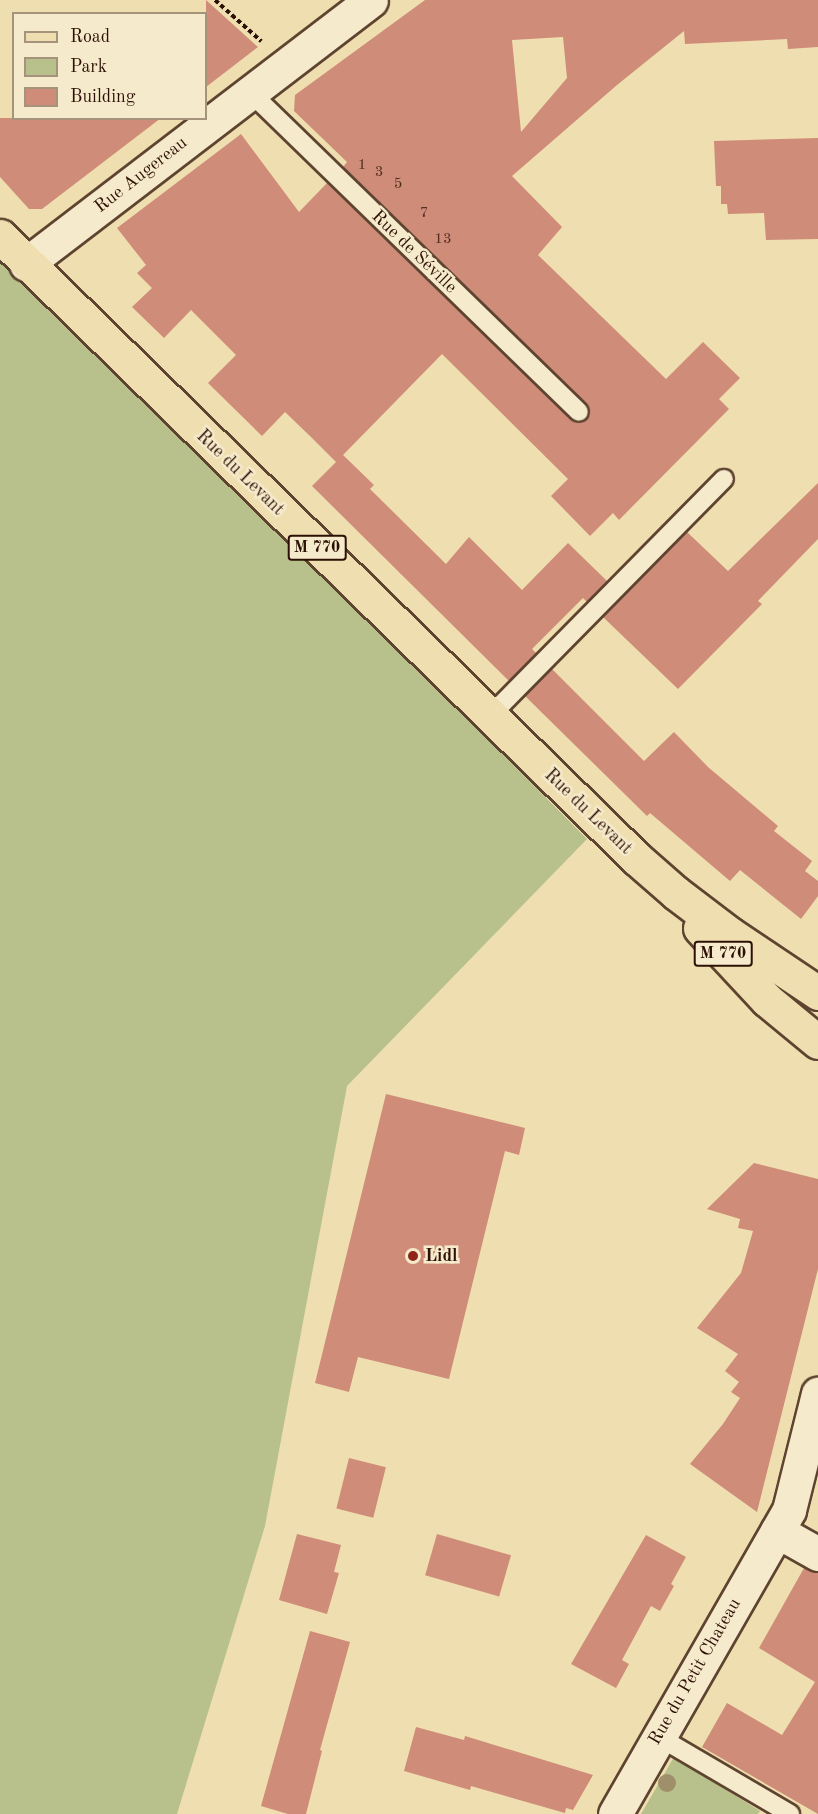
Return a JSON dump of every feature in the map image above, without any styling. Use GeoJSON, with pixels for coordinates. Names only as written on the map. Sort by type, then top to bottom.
{"type":"FeatureCollection","features":[{"type":"Feature","properties":{"kind":"main road","name":"Rue du Levant"},"geometry":{"type":"LineString","coordinates":[[0,236],[26,264],[636,858],[676,893],[730,934],[818,993]]}},
{"type":"Feature","properties":{"kind":"main road","name":"Rue du Levant"},"geometry":{"type":"LineString","coordinates":[[636,858],[767,1000],[818,1042]]}},
{"type":"Feature","properties":{"kind":"street","name":"Rue Augereau"},"geometry":{"type":"LineString","coordinates":[[26,264],[249,91],[371,0]]}},
{"type":"Feature","properties":{"kind":"street","name":"Rue du Petit Chateau"},"geometry":{"type":"LineString","coordinates":[[615,1814],[789,1510],[818,1394]]}},
{"type":"Feature","properties":{"kind":"street"},"geometry":{"type":"LineString","coordinates":[[777,1531],[818,1554]]}},
{"type":"Feature","properties":{"kind":"lane","name":"Rue de Séville"},"geometry":{"type":"LineString","coordinates":[[249,91],[579,412]]}},
{"type":"Feature","properties":{"kind":"lane"},"geometry":{"type":"LineString","coordinates":[[490,716],[724,479]]}},
{"type":"Feature","properties":{"kind":"lane"},"geometry":{"type":"LineString","coordinates":[[658,1737],[790,1814]]}},
{"type":"Feature","properties":{"kind":"path"},"geometry":{"type":"LineString","coordinates":[[215,0],[286,63]]}},
{"type":"Feature","properties":{"kind":"green space"},"geometry":{"type":"Polygon","coordinates":[[[0,249],[587,839],[347,1086],[265,1526],[177,1814],[0,1814],[0,249]]]}},
{"type":"Feature","properties":{"kind":"green space"},"geometry":{"type":"Polygon","coordinates":[[[674,1757],[760,1811],[758,1814],[641,1814],[674,1757]]]}},
{"type":"Feature","properties":{"kind":"building"},"geometry":{"type":"Polygon","coordinates":[[[206,0],[258,47],[207,86],[207,12],[206,0]]]}},
{"type":"Feature","properties":{"kind":"building"},"geometry":{"type":"Polygon","coordinates":[[[425,0],[818,0],[818,47],[788,49],[787,39],[685,44],[684,31],[617,85],[512,176],[562,227],[538,255],[666,379],[703,342],[740,378],[719,399],[729,409],[619,520],[613,513],[590,536],[551,496],[568,479],[442,354],[343,455],[374,485],[370,489],[446,564],[469,537],[522,590],[568,543],[607,581],[587,602],[583,598],[532,649],[536,653],[509,681],[312,486],[336,462],[311,437],[285,412],[262,436],[208,383],[236,355],[191,310],[164,338],[132,307],[152,288],[137,273],[146,265],[117,228],[241,134],[299,212],[327,183],[571,420],[577,423],[587,420],[590,414],[587,404],[343,167],[347,162],[294,111],[295,95],[425,0]],[[563,37],[512,40],[521,132],[567,78],[563,37]]]}},
{"type":"Feature","properties":{"kind":"building"},"geometry":{"type":"Polygon","coordinates":[[[0,118],[12,118],[12,120],[158,120],[42,209],[29,209],[0,177],[0,118]]]}},
{"type":"Feature","properties":{"kind":"building"},"geometry":{"type":"Polygon","coordinates":[[[818,138],[818,239],[766,240],[764,213],[728,214],[727,204],[721,204],[721,186],[716,186],[714,141],[818,138]]]}},
{"type":"Feature","properties":{"kind":"building"},"geometry":{"type":"Polygon","coordinates":[[[818,483],[818,539],[758,601],[762,604],[678,689],[603,617],[687,532],[728,571],[818,483]]]}},
{"type":"Feature","properties":{"kind":"building"},"geometry":{"type":"Polygon","coordinates":[[[552,669],[644,761],[674,732],[708,767],[778,826],[774,831],[812,861],[805,871],[818,881],[818,896],[801,919],[740,870],[730,881],[650,813],[647,816],[525,696],[552,669]]]}},
{"type":"Feature","properties":{"kind":"building","name":"Lidl"},"geometry":{"type":"Polygon","coordinates":[[[386,1094],[525,1128],[519,1155],[505,1151],[449,1379],[358,1357],[349,1392],[315,1383],[386,1094]]]}},
{"type":"Feature","properties":{"kind":"building"},"geometry":{"type":"Polygon","coordinates":[[[754,1163],[818,1179],[818,1269],[757,1512],[690,1464],[723,1424],[740,1398],[731,1392],[739,1382],[725,1371],[738,1354],[697,1328],[741,1273],[753,1231],[738,1228],[740,1219],[707,1209],[754,1163]]]}},
{"type":"Feature","properties":{"kind":"building"},"geometry":{"type":"Polygon","coordinates":[[[349,1458],[386,1467],[373,1518],[336,1508],[349,1458]]]}},
{"type":"Feature","properties":{"kind":"building"},"geometry":{"type":"Polygon","coordinates":[[[297,1534],[341,1545],[334,1572],[339,1573],[327,1614],[279,1600],[297,1534]]]}},
{"type":"Feature","properties":{"kind":"building"},"geometry":{"type":"Polygon","coordinates":[[[437,1534],[511,1555],[499,1597],[425,1575],[437,1534]]]}},
{"type":"Feature","properties":{"kind":"building"},"geometry":{"type":"Polygon","coordinates":[[[646,1535],[686,1557],[671,1584],[674,1586],[660,1611],[651,1606],[622,1660],[629,1664],[616,1688],[571,1664],[646,1535]]]}},
{"type":"Feature","properties":{"kind":"building"},"geometry":{"type":"Polygon","coordinates":[[[804,1568],[818,1573],[818,1814],[702,1747],[727,1703],[782,1735],[815,1682],[759,1648],[804,1568]]]}},
{"type":"Feature","properties":{"kind":"building"},"geometry":{"type":"Polygon","coordinates":[[[310,1631],[350,1642],[320,1750],[322,1751],[306,1814],[288,1814],[261,1806],[310,1631]]]}},
{"type":"Feature","properties":{"kind":"building"},"geometry":{"type":"Polygon","coordinates":[[[416,1727],[464,1740],[465,1736],[593,1775],[573,1810],[566,1808],[565,1813],[471,1786],[470,1790],[404,1771],[416,1727]]]}},
{"type":"Feature","properties":{"kind":"place","name":"Lidl"},"geometry":{"type":"Point","coordinates":[413,1256]}}]}
